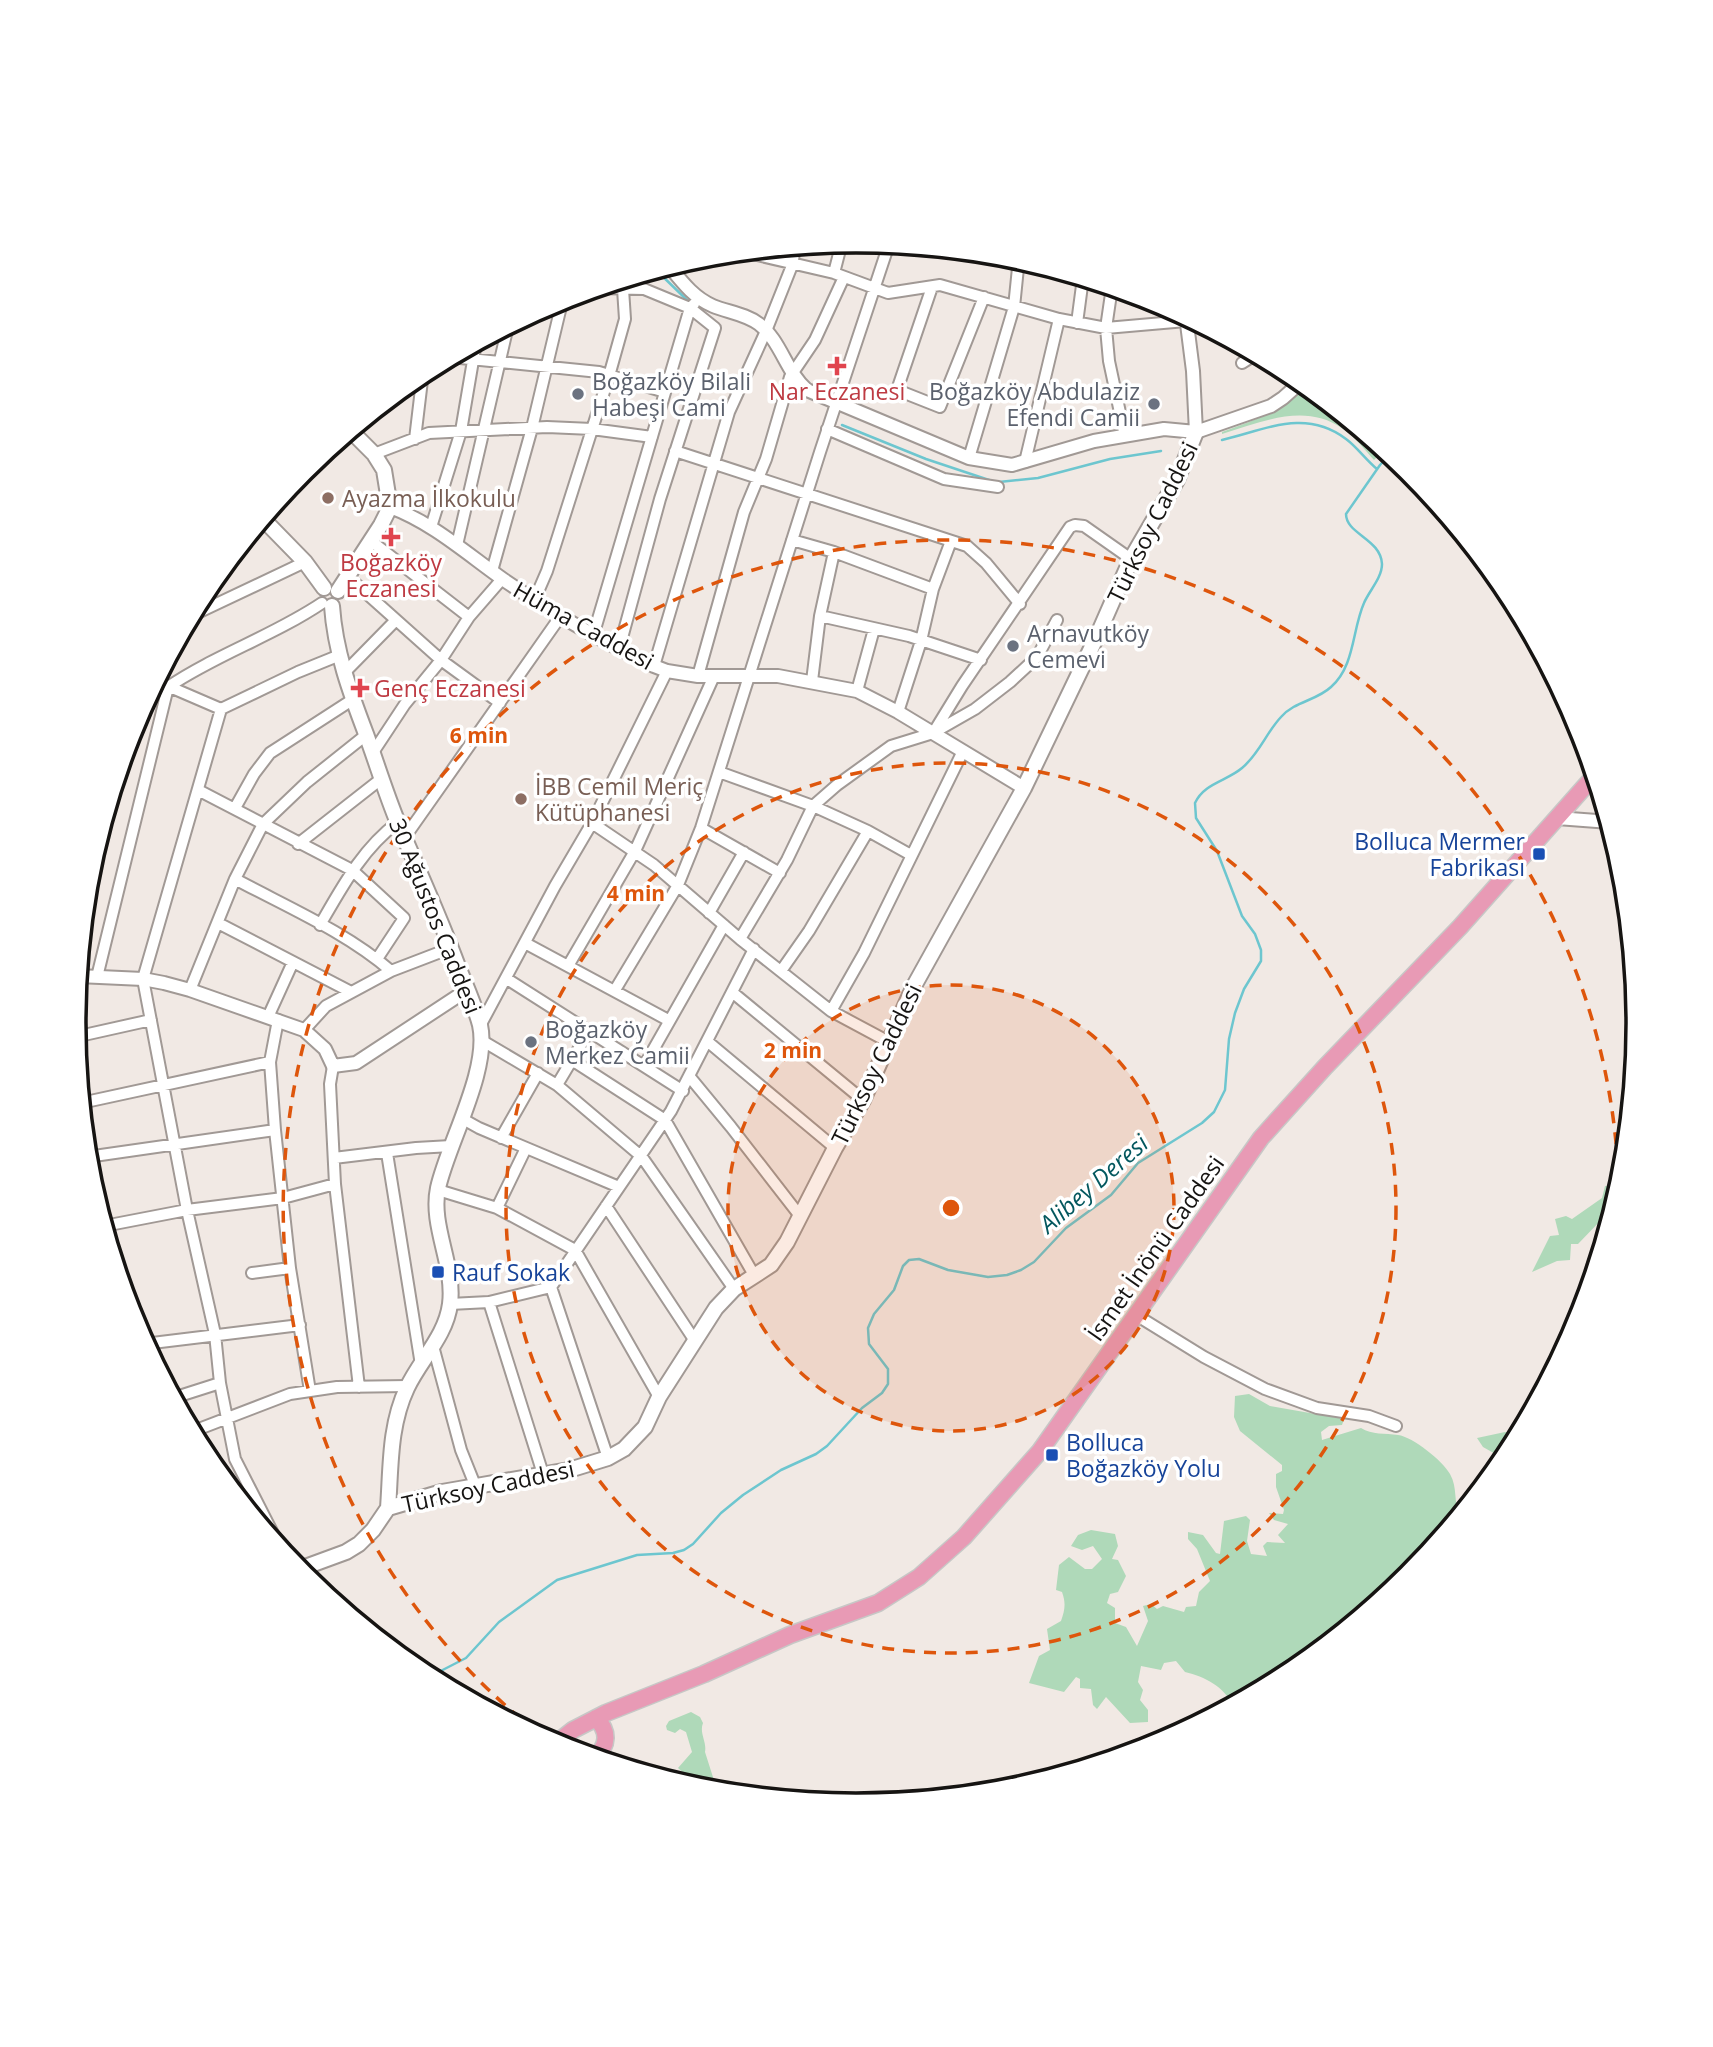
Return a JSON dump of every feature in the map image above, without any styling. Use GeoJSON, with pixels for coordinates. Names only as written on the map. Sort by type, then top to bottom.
{"type":"FeatureCollection","features":[{"type":"Feature","properties":{"kind":"main road","name":"Türksoy Caddesi"},"geometry":{"type":"LineString","coordinates":[[308,1566],[346,1552],[359,1544],[373,1531],[388,1508],[413,1499],[464,1490],[475,1485],[569,1470],[608,1458],[634,1441],[645,1427],[659,1397],[716,1308],[734,1289],[772,1265],[863,1100],[887,1041],[942,932],[1024,788],[1071,693],[1131,559],[1177,480],[1196,432]]}},
{"type":"Feature","properties":{"kind":"main road"},"geometry":{"type":"LineString","coordinates":[[329,597],[371,541],[390,507],[384,470],[374,454],[357,437]]}},
{"type":"Feature","properties":{"kind":"main road","name":"30 Ağustos Caddesi"},"geometry":{"type":"LineString","coordinates":[[267,527],[305,562],[329,597],[352,700],[398,822],[451,948],[480,1033],[477,1071],[438,1190],[450,1304],[433,1346],[408,1386],[395,1423],[388,1508]]}},
{"type":"Feature","properties":{"kind":"main road","name":"İsmet İnönü Caddesi"},"geometry":{"type":"LineString","coordinates":[[600,1721],[790,1635],[878,1603],[919,1577],[964,1537],[1040,1451],[1261,1138],[1325,1067],[1460,928],[1588,783]]}},
{"type":"Feature","properties":{"kind":"main road"},"geometry":{"type":"LineString","coordinates":[[564,1737],[573,1730],[600,1721]]}},
{"type":"Feature","properties":{"kind":"main road"},"geometry":{"type":"LineString","coordinates":[[575,1741],[600,1721]]}},
{"type":"Feature","properties":{"kind":"main road"},"geometry":{"type":"LineString","coordinates":[[600,1721],[606,1733],[606,1743],[600,1750]]}},
{"type":"Feature","properties":{"kind":"street"},"geometry":{"type":"LineString","coordinates":[[698,676],[744,512],[766,460],[793,372],[815,340],[839,275],[841,253]]}},
{"type":"Feature","properties":{"kind":"street"},"geometry":{"type":"LineString","coordinates":[[615,990],[678,886],[701,828],[827,429],[886,254]]}},
{"type":"Feature","properties":{"kind":"street"},"geometry":{"type":"LineString","coordinates":[[654,666],[729,412],[766,331],[793,263],[793,255]]}},
{"type":"Feature","properties":{"kind":"street"},"geometry":{"type":"LineString","coordinates":[[769,258],[839,275],[888,293],[940,285],[1059,319],[1106,328],[1172,321]]}},
{"type":"Feature","properties":{"kind":"street"},"geometry":{"type":"LineString","coordinates":[[969,458],[1014,307],[1018,270]]}},
{"type":"Feature","properties":{"kind":"street"},"geometry":{"type":"LineString","coordinates":[[677,274],[700,298],[751,320],[766,331],[807,390],[969,458],[1001,464],[1025,462],[1094,441],[1164,429],[1196,432],[1270,406],[1293,389]]}},
{"type":"Feature","properties":{"kind":"street"},"geometry":{"type":"LineString","coordinates":[[619,649],[675,451],[715,328],[690,309],[644,289],[632,287]]}},
{"type":"Feature","properties":{"kind":"street"},"geometry":{"type":"LineString","coordinates":[[932,287],[897,390],[940,407],[984,297]]}},
{"type":"Feature","properties":{"kind":"street"},"geometry":{"type":"LineString","coordinates":[[1077,323],[1082,287]]}},
{"type":"Feature","properties":{"kind":"street"},"geometry":{"type":"LineString","coordinates":[[534,601],[547,571],[610,376],[625,320],[622,290]]}},
{"type":"Feature","properties":{"kind":"street"},"geometry":{"type":"LineString","coordinates":[[1111,296],[1106,328],[1109,361],[1125,436]]}},
{"type":"Feature","properties":{"kind":"street"},"geometry":{"type":"LineString","coordinates":[[593,636],[690,309],[700,298]]}},
{"type":"Feature","properties":{"kind":"street"},"geometry":{"type":"LineString","coordinates":[[372,754],[405,704],[441,660],[497,575],[559,313]]}},
{"type":"Feature","properties":{"kind":"street"},"geometry":{"type":"LineString","coordinates":[[1025,462],[1059,319]]}},
{"type":"Feature","properties":{"kind":"street","name":"Türksoy Caddesi"},"geometry":{"type":"LineString","coordinates":[[1187,328],[1193,371],[1196,432]]}},
{"type":"Feature","properties":{"kind":"street"},"geometry":{"type":"LineString","coordinates":[[457,545],[505,338]]}},
{"type":"Feature","properties":{"kind":"street"},"geometry":{"type":"LineString","coordinates":[[432,527],[461,431],[474,354]]}},
{"type":"Feature","properties":{"kind":"street"},"geometry":{"type":"LineString","coordinates":[[466,359],[599,372],[665,392]]}},
{"type":"Feature","properties":{"kind":"street"},"geometry":{"type":"LineString","coordinates":[[1242,363],[1248,359]]}},
{"type":"Feature","properties":{"kind":"street"},"geometry":{"type":"LineString","coordinates":[[415,439],[421,388]]}},
{"type":"Feature","properties":{"kind":"street"},"geometry":{"type":"LineString","coordinates":[[374,454],[429,433],[461,431],[592,429],[652,437]]}},
{"type":"Feature","properties":{"kind":"street"},"geometry":{"type":"LineString","coordinates":[[827,429],[944,479],[998,487]]}},
{"type":"Feature","properties":{"kind":"street"},"geometry":{"type":"LineString","coordinates":[[675,451],[967,546],[986,563],[1020,604]]}},
{"type":"Feature","properties":{"kind":"street","name":"Hüma Caddesi"},"geometry":{"type":"LineString","coordinates":[[390,507],[432,527],[560,617],[654,666],[698,676],[750,674],[812,681],[857,691],[898,712],[1024,788]]}},
{"type":"Feature","properties":{"kind":"street"},"geometry":{"type":"LineString","coordinates":[[933,733],[962,686],[1073,526],[1084,526],[1131,559]]}},
{"type":"Feature","properties":{"kind":"street"},"geometry":{"type":"LineString","coordinates":[[792,540],[834,552],[933,590]]}},
{"type":"Feature","properties":{"kind":"street"},"geometry":{"type":"LineString","coordinates":[[371,541],[470,617]]}},
{"type":"Feature","properties":{"kind":"street"},"geometry":{"type":"LineString","coordinates":[[898,712],[921,641],[933,590],[951,541]]}},
{"type":"Feature","properties":{"kind":"street"},"geometry":{"type":"LineString","coordinates":[[812,681],[820,616],[834,552]]}},
{"type":"Feature","properties":{"kind":"street"},"geometry":{"type":"LineString","coordinates":[[208,608],[305,562]]}},
{"type":"Feature","properties":{"kind":"street"},"geometry":{"type":"LineString","coordinates":[[347,576],[441,660],[500,703]]}},
{"type":"Feature","properties":{"kind":"street"},"geometry":{"type":"LineString","coordinates":[[97,977],[168,687],[198,668],[293,623],[329,597]]}},
{"type":"Feature","properties":{"kind":"street"},"geometry":{"type":"LineString","coordinates":[[820,616],[921,641],[981,660]]}},
{"type":"Feature","properties":{"kind":"street"},"geometry":{"type":"LineString","coordinates":[[405,837],[560,617]]}},
{"type":"Feature","properties":{"kind":"street"},"geometry":{"type":"LineString","coordinates":[[345,672],[396,620]]}},
{"type":"Feature","properties":{"kind":"street"},"geometry":{"type":"LineString","coordinates":[[740,939],[780,873],[813,806],[836,785],[891,746],[933,733],[975,709],[1037,657],[1058,620]]}},
{"type":"Feature","properties":{"kind":"street"},"geometry":{"type":"LineString","coordinates":[[857,691],[874,629]]}},
{"type":"Feature","properties":{"kind":"street"},"geometry":{"type":"LineString","coordinates":[[164,685],[221,709],[340,655]]}},
{"type":"Feature","properties":{"kind":"street"},"geometry":{"type":"LineString","coordinates":[[667,671],[592,823],[555,886],[480,1033],[557,1085],[642,1157],[734,1289]]}},
{"type":"Feature","properties":{"kind":"street"},"geometry":{"type":"LineString","coordinates":[[568,966],[635,851],[714,677]]}},
{"type":"Feature","properties":{"kind":"street"},"geometry":{"type":"LineString","coordinates":[[235,808],[254,774],[270,753],[352,700]]}},
{"type":"Feature","properties":{"kind":"street"},"geometry":{"type":"LineString","coordinates":[[221,709],[143,979],[187,1210],[215,1334],[220,1383],[235,1459],[264,1517]]}},
{"type":"Feature","properties":{"kind":"street"},"geometry":{"type":"LineString","coordinates":[[190,990],[235,879],[263,824],[307,782],[366,735]]}},
{"type":"Feature","properties":{"kind":"street"},"geometry":{"type":"LineString","coordinates":[[831,1010],[864,953],[963,751]]}},
{"type":"Feature","properties":{"kind":"street"},"geometry":{"type":"LineString","coordinates":[[719,772],[813,806],[868,831],[911,855]]}},
{"type":"Feature","properties":{"kind":"street"},"geometry":{"type":"LineString","coordinates":[[298,844],[381,779]]}},
{"type":"Feature","properties":{"kind":"street"},"geometry":{"type":"LineString","coordinates":[[198,790],[352,870],[404,918],[377,959]]}},
{"type":"Feature","properties":{"kind":"street"},"geometry":{"type":"LineString","coordinates":[[1557,818],[1600,821]]}},
{"type":"Feature","properties":{"kind":"street"},"geometry":{"type":"LineString","coordinates":[[320,925],[352,870],[382,834],[398,822]]}},
{"type":"Feature","properties":{"kind":"street"},"geometry":{"type":"LineString","coordinates":[[592,823],[635,851],[740,939],[831,1010],[887,1041]]}},
{"type":"Feature","properties":{"kind":"street"},"geometry":{"type":"LineString","coordinates":[[701,828],[780,873]]}},
{"type":"Feature","properties":{"kind":"street"},"geometry":{"type":"LineString","coordinates":[[781,971],[809,931],[868,831]]}},
{"type":"Feature","properties":{"kind":"street"},"geometry":{"type":"LineString","coordinates":[[709,913],[744,852]]}},
{"type":"Feature","properties":{"kind":"street"},"geometry":{"type":"LineString","coordinates":[[235,879],[320,925],[377,959],[391,971]]}},
{"type":"Feature","properties":{"kind":"street"},"geometry":{"type":"LineString","coordinates":[[218,923],[351,992]]}},
{"type":"Feature","properties":{"kind":"street"},"geometry":{"type":"LineString","coordinates":[[644,1066],[724,925]]}},
{"type":"Feature","properties":{"kind":"street"},"geometry":{"type":"LineString","coordinates":[[525,943],[668,1020]]}},
{"type":"Feature","properties":{"kind":"street"},"geometry":{"type":"LineString","coordinates":[[304,1030],[326,1006],[351,992],[391,971],[451,948]]}},
{"type":"Feature","properties":{"kind":"street"},"geometry":{"type":"LineString","coordinates":[[450,1304],[489,1302],[551,1287],[642,1157],[683,1091],[754,949]]}},
{"type":"Feature","properties":{"kind":"street"},"geometry":{"type":"LineString","coordinates":[[293,962],[273,1019],[270,1062],[290,1268],[310,1391]]}},
{"type":"Feature","properties":{"kind":"street"},"geometry":{"type":"LineString","coordinates":[[87,976],[143,979],[190,990],[304,1030],[325,1049],[333,1066],[330,1084],[335,1184],[359,1387]]}},
{"type":"Feature","properties":{"kind":"street"},"geometry":{"type":"LineString","coordinates":[[506,979],[683,1091]]}},
{"type":"Feature","properties":{"kind":"street"},"geometry":{"type":"LineString","coordinates":[[333,1066],[356,1063],[467,990]]}},
{"type":"Feature","properties":{"kind":"street"},"geometry":{"type":"LineString","coordinates":[[732,992],[863,1100]]}},
{"type":"Feature","properties":{"kind":"street"},"geometry":{"type":"LineString","coordinates":[[86,1034],[150,1020]]}},
{"type":"Feature","properties":{"kind":"street"},"geometry":{"type":"LineString","coordinates":[[557,1085],[588,1033]]}},
{"type":"Feature","properties":{"kind":"street"},"geometry":{"type":"LineString","coordinates":[[707,1041],[835,1148]]}},
{"type":"Feature","properties":{"kind":"street"},"geometry":{"type":"LineString","coordinates":[[572,1060],[665,1120],[754,1275]]}},
{"type":"Feature","properties":{"kind":"street"},"geometry":{"type":"LineString","coordinates":[[90,1101],[270,1062]]}},
{"type":"Feature","properties":{"kind":"street"},"geometry":{"type":"LineString","coordinates":[[502,1138],[538,1073]]}},
{"type":"Feature","properties":{"kind":"street"},"geometry":{"type":"LineString","coordinates":[[689,1076],[732,1126],[800,1216]]}},
{"type":"Feature","properties":{"kind":"street"},"geometry":{"type":"LineString","coordinates":[[461,1118],[619,1187]]}},
{"type":"Feature","properties":{"kind":"street"},"geometry":{"type":"LineString","coordinates":[[98,1155],[275,1130]]}},
{"type":"Feature","properties":{"kind":"street"},"geometry":{"type":"LineString","coordinates":[[334,1158],[416,1147],[451,1146]]}},
{"type":"Feature","properties":{"kind":"street"},"geometry":{"type":"LineString","coordinates":[[497,1208],[526,1148]]}},
{"type":"Feature","properties":{"kind":"street"},"geometry":{"type":"LineString","coordinates":[[387,1153],[421,1364]]}},
{"type":"Feature","properties":{"kind":"street"},"geometry":{"type":"LineString","coordinates":[[112,1224],[187,1210],[283,1198],[335,1184]]}},
{"type":"Feature","properties":{"kind":"street"},"geometry":{"type":"LineString","coordinates":[[438,1190],[497,1208],[575,1250],[659,1397]]}},
{"type":"Feature","properties":{"kind":"street"},"geometry":{"type":"LineString","coordinates":[[606,1206],[695,1341]]}},
{"type":"Feature","properties":{"kind":"street"},"geometry":{"type":"LineString","coordinates":[[252,1273],[290,1268]]}},
{"type":"Feature","properties":{"kind":"street"},"geometry":{"type":"LineString","coordinates":[[551,1287],[608,1458]]}},
{"type":"Feature","properties":{"kind":"street"},"geometry":{"type":"LineString","coordinates":[[489,1302],[542,1474]]}},
{"type":"Feature","properties":{"kind":"street"},"geometry":{"type":"LineString","coordinates":[[1136,1315],[1204,1357],[1265,1389],[1317,1408],[1369,1416],[1396,1426]]}},
{"type":"Feature","properties":{"kind":"street"},"geometry":{"type":"LineString","coordinates":[[155,1342],[300,1325]]}},
{"type":"Feature","properties":{"kind":"street"},"geometry":{"type":"LineString","coordinates":[[433,1346],[461,1450],[475,1485]]}},
{"type":"Feature","properties":{"kind":"street"},"geometry":{"type":"LineString","coordinates":[[182,1395],[220,1383]]}},
{"type":"Feature","properties":{"kind":"street"},"geometry":{"type":"LineString","coordinates":[[201,1428],[290,1394],[359,1387],[408,1386]]}},
{"type":"Feature","properties":{"kind":"green space"},"geometry":{"type":"Polygon","coordinates":[[[1299,394],[1326,412],[1378,456],[1374,460],[1343,429],[1314,417],[1283,417],[1222,434],[1279,408],[1299,394]]]}},
{"type":"Feature","properties":{"kind":"green space"},"geometry":{"type":"Polygon","coordinates":[[[1605,1186],[1609,1186],[1602,1219],[1578,1244],[1571,1244],[1570,1260],[1557,1261],[1532,1272],[1550,1236],[1559,1235],[1555,1219],[1566,1216],[1572,1219],[1602,1198],[1605,1186]]]}},
{"type":"Feature","properties":{"kind":"green space"},"geometry":{"type":"Polygon","coordinates":[[[1249,1394],[1270,1406],[1344,1419],[1342,1425],[1329,1426],[1321,1432],[1322,1440],[1361,1428],[1411,1440],[1434,1456],[1450,1474],[1457,1506],[1402,1569],[1365,1603],[1285,1664],[1228,1698],[1207,1680],[1185,1672],[1176,1661],[1164,1663],[1161,1670],[1141,1666],[1138,1682],[1143,1690],[1140,1700],[1148,1710],[1148,1722],[1130,1723],[1106,1697],[1097,1709],[1093,1705],[1091,1689],[1080,1688],[1080,1679],[1076,1677],[1064,1692],[1029,1683],[1039,1656],[1050,1650],[1047,1629],[1061,1621],[1063,1596],[1062,1592],[1056,1590],[1059,1565],[1069,1557],[1085,1569],[1092,1569],[1102,1559],[1093,1546],[1082,1550],[1071,1546],[1078,1535],[1091,1530],[1115,1534],[1118,1546],[1112,1559],[1118,1560],[1126,1576],[1118,1592],[1110,1594],[1107,1603],[1115,1608],[1115,1623],[1126,1627],[1137,1646],[1148,1621],[1143,1606],[1151,1604],[1157,1609],[1163,1606],[1184,1612],[1186,1607],[1196,1606],[1199,1592],[1210,1581],[1197,1549],[1188,1539],[1188,1532],[1203,1535],[1216,1553],[1220,1554],[1224,1521],[1246,1516],[1250,1520],[1247,1541],[1251,1554],[1267,1556],[1263,1546],[1267,1542],[1285,1543],[1278,1535],[1288,1524],[1274,1520],[1269,1513],[1283,1514],[1276,1487],[1276,1474],[1282,1471],[1282,1465],[1240,1431],[1234,1417],[1235,1396],[1249,1394]]]}},
{"type":"Feature","properties":{"kind":"green space"},"geometry":{"type":"Polygon","coordinates":[[[1509,1433],[1496,1454],[1483,1447],[1477,1438],[1509,1433]]]}},
{"type":"Feature","properties":{"kind":"green space"},"geometry":{"type":"Polygon","coordinates":[[[691,1712],[700,1717],[703,1723],[705,1752],[714,1780],[685,1774],[678,1768],[692,1752],[686,1732],[680,1729],[675,1733],[667,1730],[669,1721],[691,1712]]]}},
{"type":"Feature","properties":{"kind":"waterway"},"geometry":{"type":"LineString","coordinates":[[664,277],[688,301]]}},
{"type":"Feature","properties":{"kind":"waterway"},"geometry":{"type":"LineString","coordinates":[[1222,440],[1285,424],[1315,425],[1346,439],[1377,469]]}},
{"type":"Feature","properties":{"kind":"waterway"},"geometry":{"type":"LineString","coordinates":[[842,425],[926,459],[992,481]]}},
{"type":"Feature","properties":{"kind":"waterway"},"geometry":{"type":"LineString","coordinates":[[999,482],[1038,478],[1110,459],[1161,451]]}},
{"type":"Feature","properties":{"kind":"waterway","name":"Alibey Deresi"},"geometry":{"type":"LineString","coordinates":[[440,1671],[466,1658],[499,1622],[557,1580],[637,1555],[684,1550],[743,1495],[781,1470],[827,1446],[888,1384],[888,1369],[869,1344],[868,1328],[874,1314],[894,1290],[903,1266],[909,1260],[919,1259],[948,1270],[988,1277],[1021,1270],[1034,1262],[1066,1228],[1111,1195],[1138,1163],[1202,1123],[1214,1112],[1225,1090],[1229,1039],[1235,1013],[1244,989],[1261,961],[1261,950],[1255,934],[1242,916],[1217,851],[1196,818],[1195,803],[1204,791],[1248,762],[1287,712],[1325,692],[1345,669],[1360,614],[1380,574],[1382,564],[1376,548],[1351,527],[1346,514],[1384,461]]}},
{"type":"Feature","properties":{"kind":"place","name":"Nar Eczanesi"},"geometry":{"type":"Point","coordinates":[837,366]}},
{"type":"Feature","properties":{"kind":"place","name":"Boğazköy Bilali Habeşi Cami"},"geometry":{"type":"Point","coordinates":[578,394]}},
{"type":"Feature","properties":{"kind":"place","name":"Boğazköy Abdulaziz Efendi Camii"},"geometry":{"type":"Point","coordinates":[1154,404]}},
{"type":"Feature","properties":{"kind":"place","name":"Ayazma İlkokulu"},"geometry":{"type":"Point","coordinates":[328,498]}},
{"type":"Feature","properties":{"kind":"place","name":"Boğazköy Eczanesi"},"geometry":{"type":"Point","coordinates":[391,537]}},
{"type":"Feature","properties":{"kind":"place","name":"Arnavutköy Cemevi"},"geometry":{"type":"Point","coordinates":[1013,646]}},
{"type":"Feature","properties":{"kind":"place","name":"Genç Eczanesi"},"geometry":{"type":"Point","coordinates":[360,688]}},
{"type":"Feature","properties":{"kind":"place","name":"İBB Cemil Meriç Kütüphanesi"},"geometry":{"type":"Point","coordinates":[521,799]}},
{"type":"Feature","properties":{"kind":"place","name":"Bolluca Mermer Fabrikası"},"geometry":{"type":"Point","coordinates":[1539,854]}},
{"type":"Feature","properties":{"kind":"place","name":"Boğazköy Merkez Camii"},"geometry":{"type":"Point","coordinates":[531,1042]}},
{"type":"Feature","properties":{"kind":"place","name":"Rauf Sokak"},"geometry":{"type":"Point","coordinates":[438,1272]}},
{"type":"Feature","properties":{"kind":"place","name":"Bolluca Boğazköy Yolu"},"geometry":{"type":"Point","coordinates":[1052,1455]}}]}
